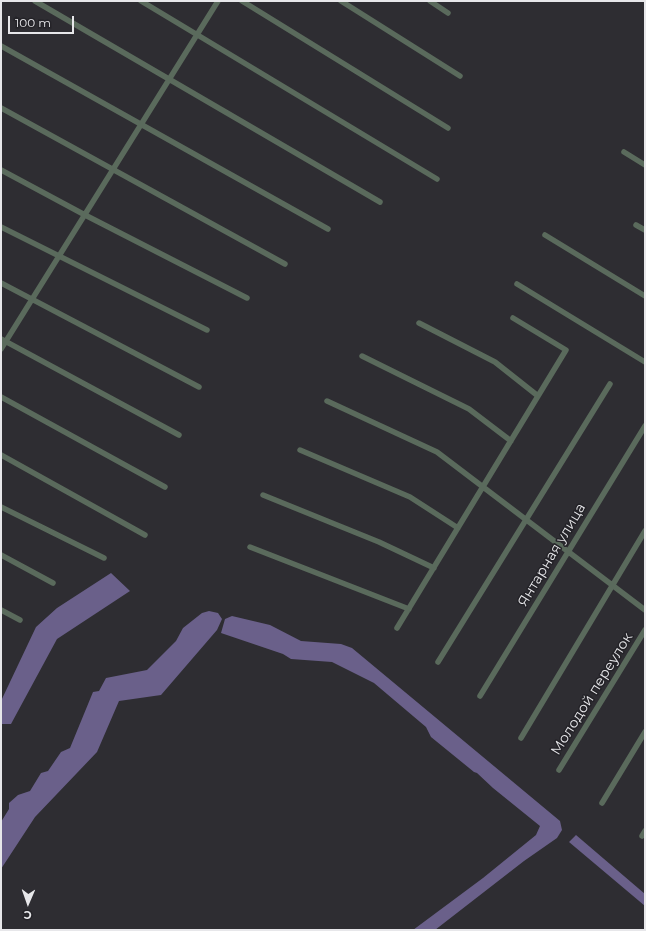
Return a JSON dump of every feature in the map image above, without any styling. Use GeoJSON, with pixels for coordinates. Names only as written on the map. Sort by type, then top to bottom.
{"type":"FeatureCollection","features":[{"type":"Feature","properties":{"kind":"street"},"geometry":{"type":"LineString","coordinates":[[35,1],[380,202]]}},
{"type":"Feature","properties":{"kind":"street"},"geometry":{"type":"LineString","coordinates":[[141,1],[197,36],[437,178]]}},
{"type":"Feature","properties":{"kind":"street"},"geometry":{"type":"LineString","coordinates":[[1,349],[3,340],[32,299],[142,126],[218,1]]}},
{"type":"Feature","properties":{"kind":"street"},"geometry":{"type":"LineString","coordinates":[[242,1],[448,128]]}},
{"type":"Feature","properties":{"kind":"street"},"geometry":{"type":"LineString","coordinates":[[341,1],[460,76]]}},
{"type":"Feature","properties":{"kind":"street"},"geometry":{"type":"LineString","coordinates":[[430,1],[448,13]]}},
{"type":"Feature","properties":{"kind":"street"},"geometry":{"type":"LineString","coordinates":[[1,46],[328,229]]}},
{"type":"Feature","properties":{"kind":"street"},"geometry":{"type":"LineString","coordinates":[[1,108],[113,171],[285,264]]}},
{"type":"Feature","properties":{"kind":"street"},"geometry":{"type":"LineString","coordinates":[[624,152],[645,165]]}},
{"type":"Feature","properties":{"kind":"street"},"geometry":{"type":"LineString","coordinates":[[1,170],[247,298]]}},
{"type":"Feature","properties":{"kind":"street"},"geometry":{"type":"LineString","coordinates":[[636,225],[645,230]]}},
{"type":"Feature","properties":{"kind":"street"},"geometry":{"type":"LineString","coordinates":[[1,227],[58,257],[207,330]]}},
{"type":"Feature","properties":{"kind":"street"},"geometry":{"type":"LineString","coordinates":[[546,235],[645,296]]}},
{"type":"Feature","properties":{"kind":"street"},"geometry":{"type":"LineString","coordinates":[[1,283],[199,387]]}},
{"type":"Feature","properties":{"kind":"street"},"geometry":{"type":"LineString","coordinates":[[517,284],[645,362]]}},
{"type":"Feature","properties":{"kind":"street"},"geometry":{"type":"LineString","coordinates":[[397,628],[566,350],[513,318]]}},
{"type":"Feature","properties":{"kind":"street"},"geometry":{"type":"LineString","coordinates":[[419,323],[495,362],[538,396]]}},
{"type":"Feature","properties":{"kind":"street"},"geometry":{"type":"LineString","coordinates":[[3,340],[179,435]]}},
{"type":"Feature","properties":{"kind":"street"},"geometry":{"type":"LineString","coordinates":[[362,356],[469,409],[511,441]]}},
{"type":"Feature","properties":{"kind":"street"},"geometry":{"type":"LineString","coordinates":[[438,662],[610,384]]}},
{"type":"Feature","properties":{"kind":"street"},"geometry":{"type":"LineString","coordinates":[[1,397],[165,487]]}},
{"type":"Feature","properties":{"kind":"street"},"geometry":{"type":"LineString","coordinates":[[327,401],[437,452],[645,610]]}},
{"type":"Feature","properties":{"kind":"street","name":"Янтарная улица"},"geometry":{"type":"LineString","coordinates":[[480,696],[645,426]]}},
{"type":"Feature","properties":{"kind":"street"},"geometry":{"type":"LineString","coordinates":[[300,450],[410,497],[458,528]]}},
{"type":"Feature","properties":{"kind":"street"},"geometry":{"type":"LineString","coordinates":[[1,455],[145,535]]}},
{"type":"Feature","properties":{"kind":"street"},"geometry":{"type":"LineString","coordinates":[[263,495],[379,542],[434,568]]}},
{"type":"Feature","properties":{"kind":"street"},"geometry":{"type":"LineString","coordinates":[[1,507],[104,558]]}},
{"type":"Feature","properties":{"kind":"street"},"geometry":{"type":"LineString","coordinates":[[521,738],[645,530]]}},
{"type":"Feature","properties":{"kind":"street"},"geometry":{"type":"LineString","coordinates":[[250,547],[409,609]]}},
{"type":"Feature","properties":{"kind":"street"},"geometry":{"type":"LineString","coordinates":[[1,555],[53,583]]}},
{"type":"Feature","properties":{"kind":"street"},"geometry":{"type":"LineString","coordinates":[[1,610],[20,620]]}},
{"type":"Feature","properties":{"kind":"street","name":"Молодой переулок"},"geometry":{"type":"LineString","coordinates":[[560,770],[645,630]]}},
{"type":"Feature","properties":{"kind":"street"},"geometry":{"type":"LineString","coordinates":[[602,803],[645,732]]}},
{"type":"Feature","properties":{"kind":"shaded area"},"geometry":{"type":"Polygon","coordinates":[[[111,573],[130,591],[57,639],[11,724],[1,724],[1,701],[36,627],[57,608],[111,573]]]}},
{"type":"Feature","properties":{"kind":"shaded area"},"geometry":{"type":"Polygon","coordinates":[[[209,611],[218,613],[222,619],[217,630],[161,695],[119,701],[97,752],[35,817],[1,869],[1,822],[9,809],[9,803],[18,795],[30,791],[41,773],[48,771],[61,752],[70,748],[93,692],[99,691],[106,678],[147,670],[176,641],[183,628],[202,613],[209,611]]]}},
{"type":"Feature","properties":{"kind":"shaded area"},"geometry":{"type":"Polygon","coordinates":[[[232,616],[270,625],[301,641],[341,644],[352,648],[560,821],[562,830],[557,838],[524,861],[435,930],[413,930],[483,878],[536,835],[540,826],[477,773],[431,737],[426,727],[374,683],[332,662],[291,659],[283,654],[221,633],[225,619],[232,616]]]}},
{"type":"Feature","properties":{"kind":"shaded area"},"geometry":{"type":"Polygon","coordinates":[[[576,835],[645,894],[645,906],[569,842],[576,835]]]}}]}
